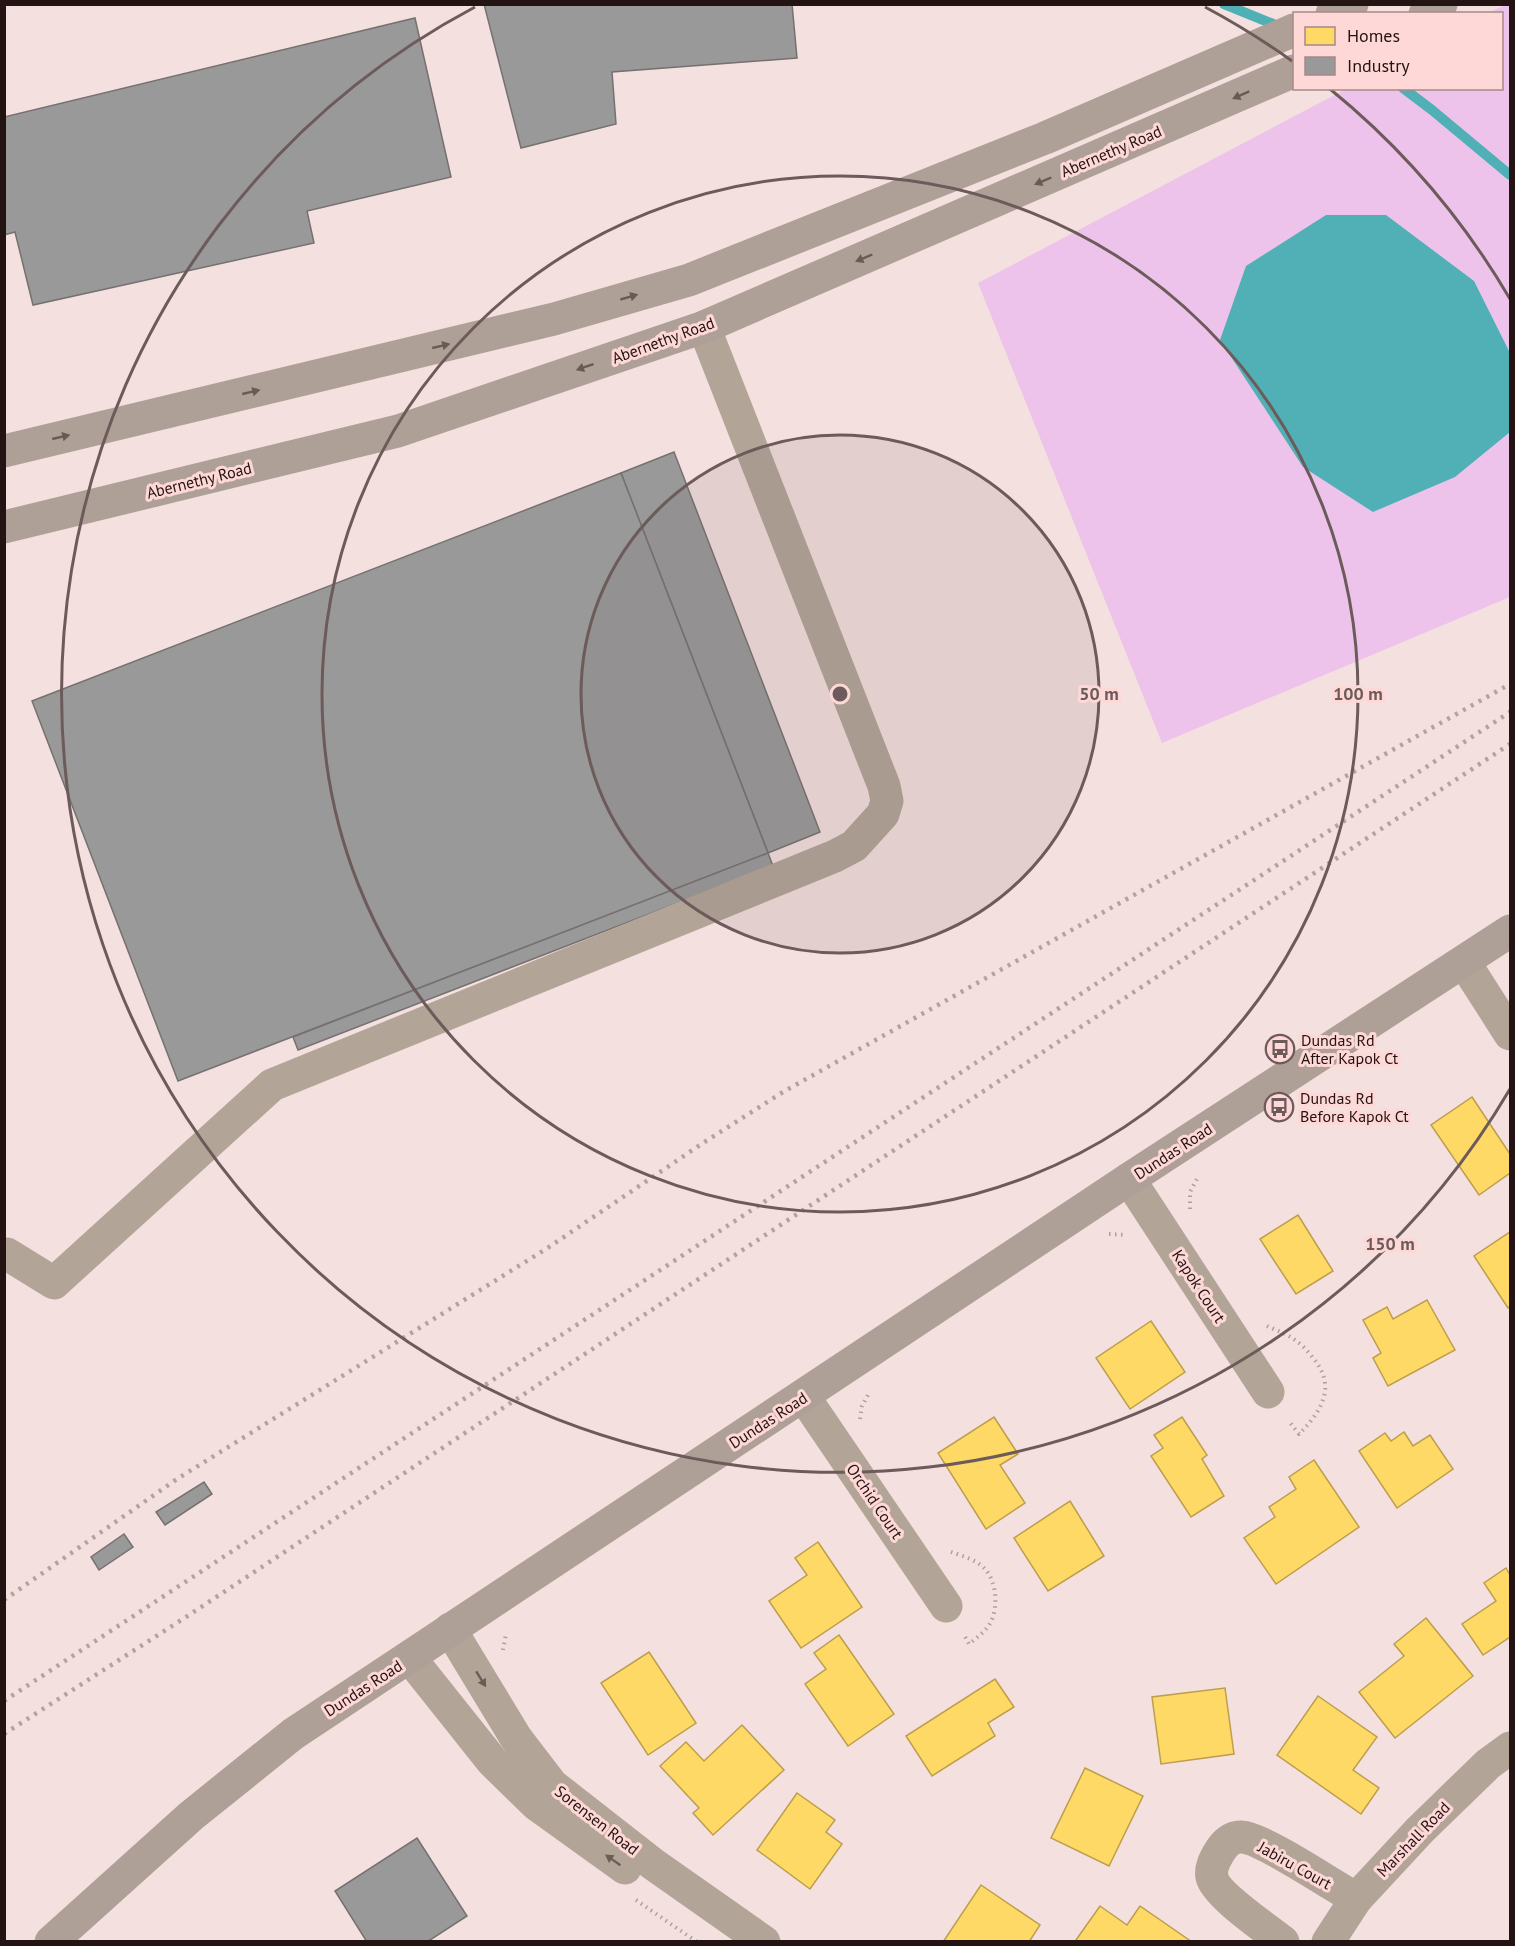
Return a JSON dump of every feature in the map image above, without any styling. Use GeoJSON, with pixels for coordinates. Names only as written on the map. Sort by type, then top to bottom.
{"type":"FeatureCollection","features":[{"type":"Feature","properties":{"kind":"main road"},"geometry":{"type":"LineString","coordinates":[[1336,12],[1352,4]]}},
{"type":"Feature","properties":{"kind":"main road"},"geometry":{"type":"LineString","coordinates":[[1428,12],[1441,4]]}},
{"type":"Feature","properties":{"kind":"main road"},"geometry":{"type":"LineString","coordinates":[[4,451],[554,319],[689,280],[1045,138],[1293,30]]}},
{"type":"Feature","properties":{"kind":"main road","name":"Abernethy Road"},"geometry":{"type":"LineString","coordinates":[[11,527],[398,431],[704,327],[1293,71]]}},
{"type":"Feature","properties":{"kind":"main road","name":"Dundas Road"},"geometry":{"type":"LineString","coordinates":[[51,1941],[191,1816],[293,1734],[804,1397],[1129,1179],[1510,932]]}},
{"type":"Feature","properties":{"kind":"street"},"geometry":{"type":"LineString","coordinates":[[5,1252],[54,1283],[272,1085],[835,856],[854,846],[883,814],[887,801],[884,786],[704,327]]}},
{"type":"Feature","properties":{"kind":"street"},"geometry":{"type":"LineString","coordinates":[[1464,962],[1510,1034]]}},
{"type":"Feature","properties":{"kind":"street","name":"Kapok Court"},"geometry":{"type":"LineString","coordinates":[[1129,1179],[1268,1392]]}},
{"type":"Feature","properties":{"kind":"street","name":"Orchid Court"},"geometry":{"type":"LineString","coordinates":[[804,1397],[946,1606]]}},
{"type":"Feature","properties":{"kind":"street","name":"Sorensen Road"},"geometry":{"type":"LineString","coordinates":[[450,1629],[516,1738],[552,1785],[653,1864],[764,1941]]}},
{"type":"Feature","properties":{"kind":"street","name":"Sorensen Road"},"geometry":{"type":"LineString","coordinates":[[410,1658],[492,1761],[536,1804],[729,1941]]}},
{"type":"Feature","properties":{"kind":"street","name":"Marshall Road"},"geometry":{"type":"LineString","coordinates":[[1328,1941],[1356,1899],[1420,1830],[1488,1764],[1510,1748]]}},
{"type":"Feature","properties":{"kind":"street","name":"Jabiru Court"},"geometry":{"type":"LineString","coordinates":[[1283,1941],[1218,1889],[1211,1877],[1214,1861],[1230,1840],[1242,1837],[1264,1845],[1356,1899]]}},
{"type":"Feature","properties":{"kind":"path"},"geometry":{"type":"LineString","coordinates":[[1190,1210],[1190,1192],[1202,1169]]}},
{"type":"Feature","properties":{"kind":"path"},"geometry":{"type":"LineString","coordinates":[[1099,1238],[1110,1234],[1128,1235]]}},
{"type":"Feature","properties":{"kind":"path"},"geometry":{"type":"LineString","coordinates":[[1261,1322],[1292,1338],[1305,1348],[1321,1368],[1326,1387],[1324,1400],[1313,1420],[1299,1434],[1268,1392]]}},
{"type":"Feature","properties":{"kind":"path"},"geometry":{"type":"LineString","coordinates":[[859,1428],[862,1406],[870,1392]]}},
{"type":"Feature","properties":{"kind":"path"},"geometry":{"type":"LineString","coordinates":[[943,1547],[973,1561],[986,1570],[995,1590],[995,1608],[988,1627],[969,1644],[946,1606]]}},
{"type":"Feature","properties":{"kind":"path"},"geometry":{"type":"LineString","coordinates":[[502,1657],[506,1633],[510,1627]]}},
{"type":"Feature","properties":{"kind":"path"},"geometry":{"type":"LineString","coordinates":[[627,1893],[697,1941]]}},
{"type":"Feature","properties":{"kind":"shaded area"},"geometry":{"type":"Polygon","coordinates":[[[1510,5],[1510,597],[1162,743],[978,283],[1344,90],[1503,90],[1503,12],[1490,12],[1510,5]]]}},
{"type":"Feature","properties":{"kind":"water"},"geometry":{"type":"Polygon","coordinates":[[[1326,215],[1386,215],[1474,281],[1510,353],[1510,432],[1455,477],[1373,512],[1303,467],[1220,340],[1246,266],[1326,215]]]}},
{"type":"Feature","properties":{"kind":"building: Homes"},"geometry":{"type":"Polygon","coordinates":[[[1472,1097],[1510,1154],[1510,1173],[1479,1195],[1431,1125],[1472,1097]]]}},
{"type":"Feature","properties":{"kind":"building: Homes"},"geometry":{"type":"Polygon","coordinates":[[[1298,1215],[1333,1271],[1296,1294],[1260,1239],[1298,1215]]]}},
{"type":"Feature","properties":{"kind":"building: Homes"},"geometry":{"type":"Polygon","coordinates":[[[1510,1232],[1510,1306],[1508,1308],[1474,1256],[1510,1232]]]}},
{"type":"Feature","properties":{"kind":"building: Homes"},"geometry":{"type":"Polygon","coordinates":[[[1427,1300],[1455,1350],[1388,1386],[1373,1358],[1381,1353],[1363,1320],[1387,1307],[1393,1319],[1427,1300]]]}},
{"type":"Feature","properties":{"kind":"building: Homes"},"geometry":{"type":"Polygon","coordinates":[[[1151,1321],[1185,1372],[1130,1409],[1096,1358],[1151,1321]]]}},
{"type":"Feature","properties":{"kind":"building: Homes"},"geometry":{"type":"Polygon","coordinates":[[[994,1417],[1018,1454],[1000,1465],[1025,1503],[986,1529],[938,1453],[994,1417]]]}},
{"type":"Feature","properties":{"kind":"building: Homes"},"geometry":{"type":"Polygon","coordinates":[[[1182,1417],[1207,1455],[1202,1459],[1224,1496],[1191,1517],[1151,1456],[1163,1448],[1154,1435],[1182,1417]]]}},
{"type":"Feature","properties":{"kind":"building: Homes"},"geometry":{"type":"Polygon","coordinates":[[[1404,1432],[1413,1446],[1430,1435],[1453,1469],[1397,1508],[1359,1451],[1385,1433],[1391,1441],[1404,1432]]]}},
{"type":"Feature","properties":{"kind":"building: Homes"},"geometry":{"type":"Polygon","coordinates":[[[1314,1460],[1359,1527],[1276,1584],[1244,1538],[1275,1517],[1269,1507],[1296,1489],[1289,1477],[1314,1460]]]}},
{"type":"Feature","properties":{"kind":"building: Homes"},"geometry":{"type":"Polygon","coordinates":[[[1070,1501],[1104,1556],[1048,1591],[1014,1538],[1070,1501]]]}},
{"type":"Feature","properties":{"kind":"building: Homes"},"geometry":{"type":"Polygon","coordinates":[[[818,1542],[862,1607],[801,1648],[769,1601],[807,1575],[795,1558],[818,1542]]]}},
{"type":"Feature","properties":{"kind":"building: Homes"},"geometry":{"type":"Polygon","coordinates":[[[1506,1568],[1510,1575],[1510,1637],[1483,1655],[1462,1624],[1496,1601],[1484,1583],[1506,1568]]]}},
{"type":"Feature","properties":{"kind":"building: Homes"},"geometry":{"type":"Polygon","coordinates":[[[1426,1618],[1473,1676],[1395,1738],[1359,1692],[1404,1656],[1394,1644],[1426,1618]]]}},
{"type":"Feature","properties":{"kind":"building: Homes"},"geometry":{"type":"Polygon","coordinates":[[[839,1635],[894,1714],[848,1746],[805,1684],[826,1669],[814,1653],[839,1635]]]}},
{"type":"Feature","properties":{"kind":"building: Homes"},"geometry":{"type":"Polygon","coordinates":[[[649,1652],[696,1723],[648,1755],[601,1683],[649,1652]]]}},
{"type":"Feature","properties":{"kind":"building: Homes"},"geometry":{"type":"Polygon","coordinates":[[[995,1679],[1014,1707],[988,1723],[995,1736],[932,1776],[906,1736],[995,1679]]]}},
{"type":"Feature","properties":{"kind":"building: Homes"},"geometry":{"type":"Polygon","coordinates":[[[1225,1688],[1234,1754],[1161,1764],[1152,1697],[1225,1688]]]}},
{"type":"Feature","properties":{"kind":"building: Homes"},"geometry":{"type":"Polygon","coordinates":[[[1318,1696],[1377,1737],[1353,1770],[1379,1788],[1361,1814],[1277,1755],[1318,1696]]]}},
{"type":"Feature","properties":{"kind":"building: Homes"},"geometry":{"type":"Polygon","coordinates":[[[742,1725],[784,1770],[713,1835],[693,1813],[699,1808],[660,1766],[686,1742],[704,1761],[742,1725]]]}},
{"type":"Feature","properties":{"kind":"building: Homes"},"geometry":{"type":"Polygon","coordinates":[[[1085,1768],[1143,1796],[1109,1866],[1051,1838],[1085,1768]]]}},
{"type":"Feature","properties":{"kind":"building: Homes"},"geometry":{"type":"Polygon","coordinates":[[[797,1793],[835,1820],[826,1832],[842,1844],[810,1889],[757,1850],[797,1793]]]}},
{"type":"Feature","properties":{"kind":"building: Homes"},"geometry":{"type":"Polygon","coordinates":[[[981,1885],[1040,1925],[1029,1942],[943,1942],[981,1885]]]}},
{"type":"Feature","properties":{"kind":"building: Homes"},"geometry":{"type":"Polygon","coordinates":[[[1100,1906],[1127,1925],[1140,1906],[1192,1942],[1078,1942],[1076,1940],[1100,1906]]]}},
{"type":"Feature","properties":{"kind":"building: Industry"},"geometry":{"type":"Polygon","coordinates":[[[484,4],[792,4],[797,58],[612,72],[616,124],[521,148],[484,4]]]}},
{"type":"Feature","properties":{"kind":"building: Industry"},"geometry":{"type":"Polygon","coordinates":[[[415,18],[451,177],[307,211],[314,243],[33,305],[15,232],[4,235],[4,117],[415,18]]]}},
{"type":"Feature","properties":{"kind":"building: Industry"},"geometry":{"type":"Polygon","coordinates":[[[674,452],[820,832],[768,853],[621,473],[674,452]]]}},
{"type":"Feature","properties":{"kind":"building: Industry"},"geometry":{"type":"Polygon","coordinates":[[[621,473],[768,853],[178,1081],[32,701],[621,473]]]}},
{"type":"Feature","properties":{"kind":"building: Industry"},"geometry":{"type":"Polygon","coordinates":[[[768,853],[773,866],[298,1050],[293,1037],[768,853]]]}},
{"type":"Feature","properties":{"kind":"building: Industry"},"geometry":{"type":"Polygon","coordinates":[[[204,1482],[212,1494],[165,1525],[156,1512],[204,1482]]]}},
{"type":"Feature","properties":{"kind":"building: Industry"},"geometry":{"type":"Polygon","coordinates":[[[124,1534],[133,1547],[99,1570],[91,1557],[124,1534]]]}},
{"type":"Feature","properties":{"kind":"building: Industry"},"geometry":{"type":"Polygon","coordinates":[[[417,1838],[467,1916],[427,1942],[367,1942],[335,1891],[417,1838]]]}},
{"type":"Feature","properties":{"kind":"waterway"},"geometry":{"type":"LineString","coordinates":[[1224,4],[1283,28]]}},
{"type":"Feature","properties":{"kind":"waterway"},"geometry":{"type":"LineString","coordinates":[[1406,90],[1510,175]]}},
{"type":"Feature","properties":{"kind":"railway"},"geometry":{"type":"LineString","coordinates":[[4,1600],[177,1479],[546,1249],[783,1092],[1510,684]]}},
{"type":"Feature","properties":{"kind":"railway"},"geometry":{"type":"LineString","coordinates":[[4,1701],[1510,712]]}},
{"type":"Feature","properties":{"kind":"railway"},"geometry":{"type":"LineString","coordinates":[[4,1734],[186,1617],[1510,744]]}},
{"type":"Feature","properties":{"kind":"place","name":"Dundas Rd After Kapok Ct"},"geometry":{"type":"Point","coordinates":[1280,1049]}},
{"type":"Feature","properties":{"kind":"place","name":"Dundas Rd Before Kapok Ct"},"geometry":{"type":"Point","coordinates":[1279,1107]}}]}
